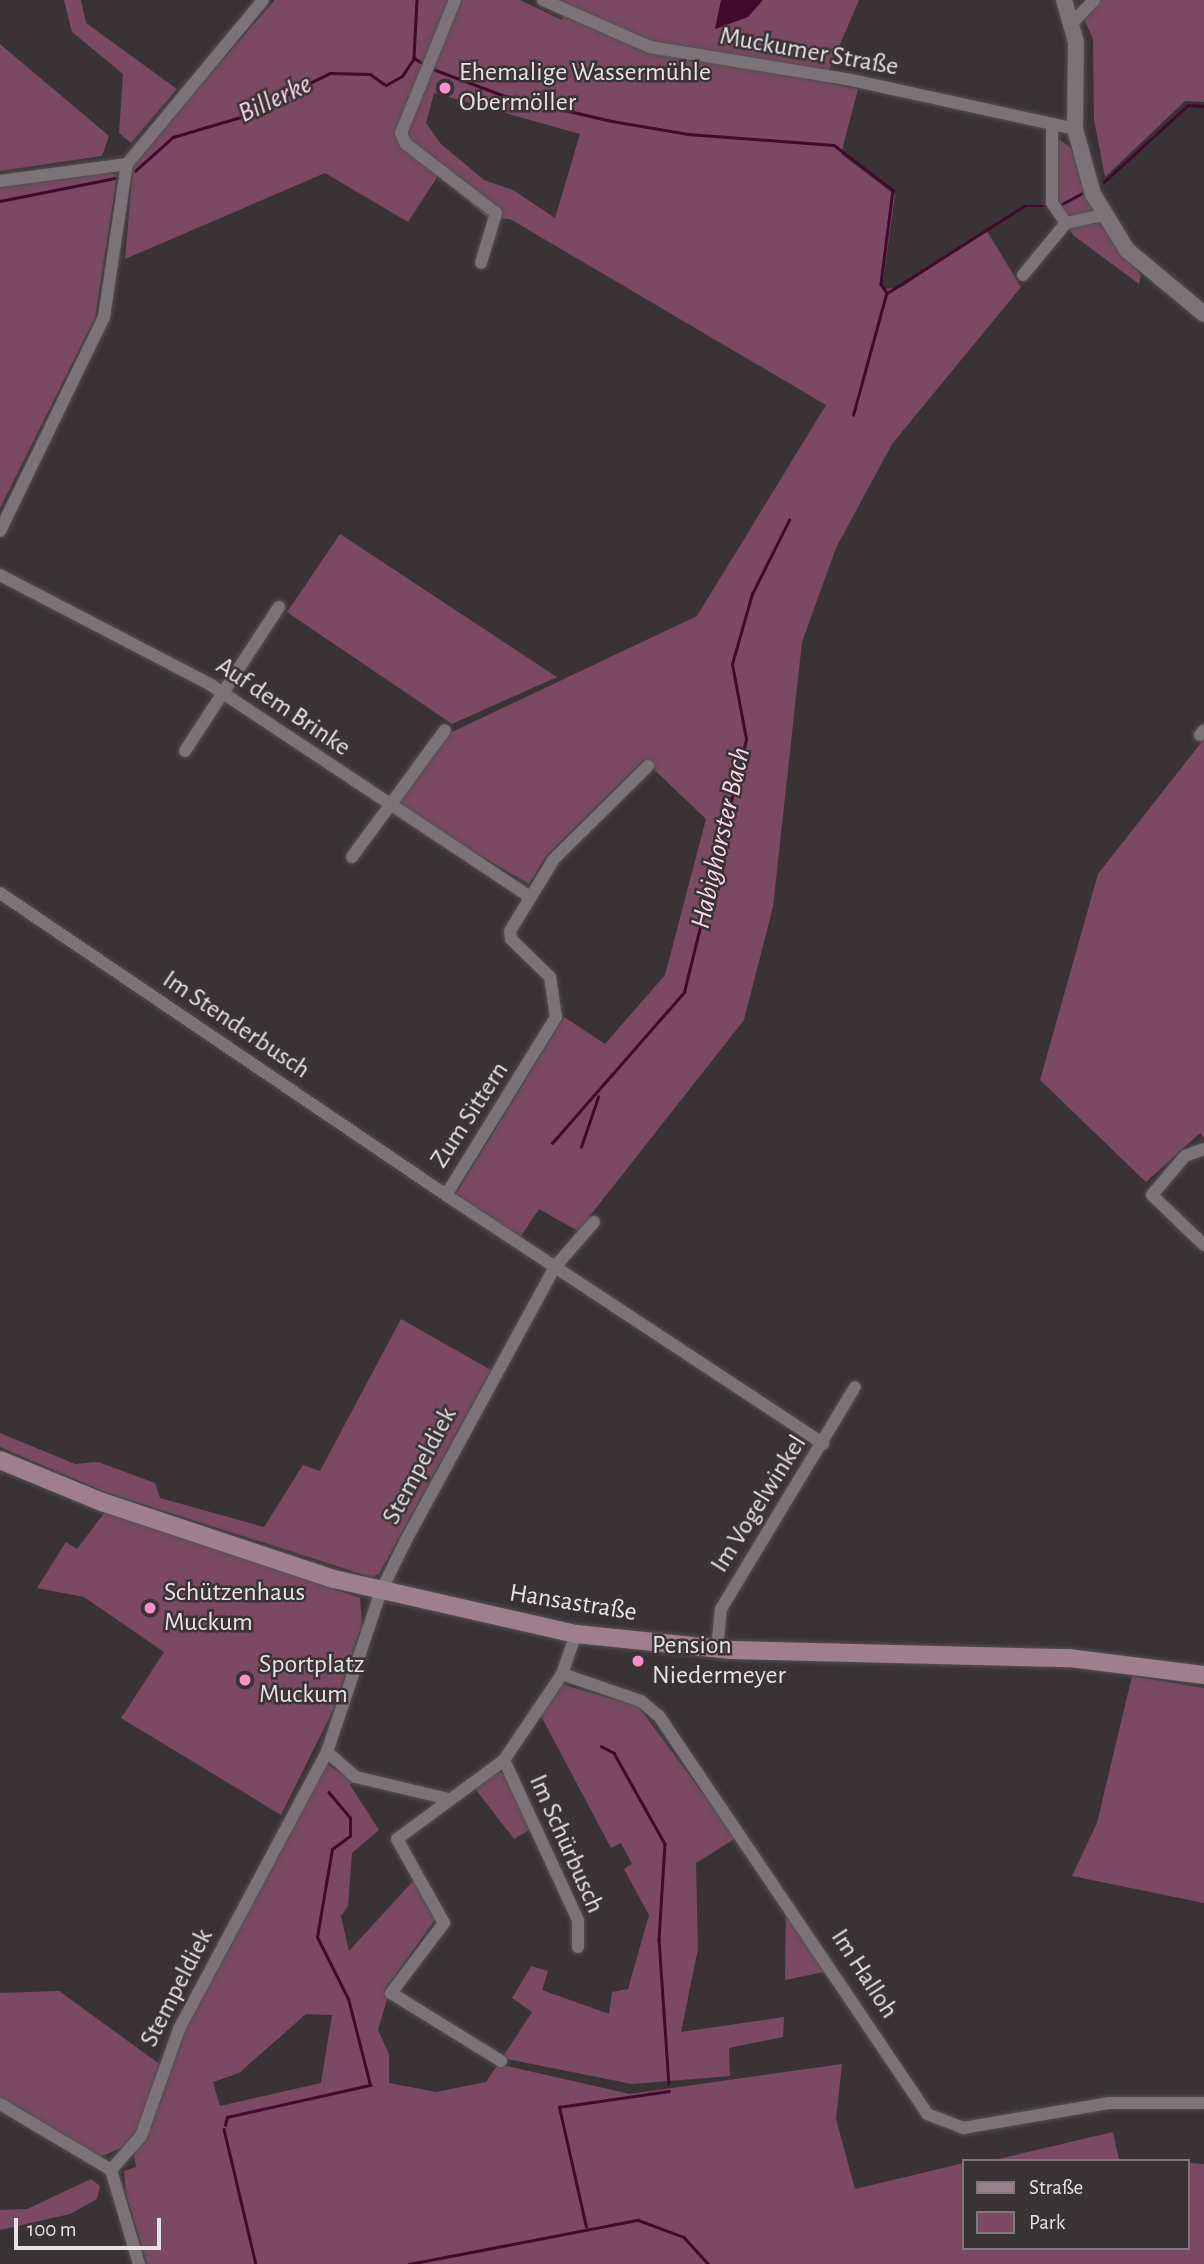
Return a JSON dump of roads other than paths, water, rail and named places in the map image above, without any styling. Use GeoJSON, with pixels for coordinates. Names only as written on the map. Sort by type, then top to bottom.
{"type":"FeatureCollection","features":[{"type":"Feature","properties":{"kind":"main road","name":"Hansastraße"},"geometry":{"type":"LineString","coordinates":[[0,1460],[102,1502],[381,1591],[576,1634],[717,1649],[1069,1658],[1204,1675]]}},
{"type":"Feature","properties":{"kind":"street"},"geometry":{"type":"LineString","coordinates":[[0,531],[103,317],[127,164],[263,0]]}},
{"type":"Feature","properties":{"kind":"street"},"geometry":{"type":"LineString","coordinates":[[455,0],[401,133],[406,144],[496,213],[481,263]]}},
{"type":"Feature","properties":{"kind":"street","name":"Muckumer Straße"},"geometry":{"type":"LineString","coordinates":[[543,0],[650,47],[851,80],[1052,127],[1075,129]]}},
{"type":"Feature","properties":{"kind":"street"},"geometry":{"type":"LineString","coordinates":[[1064,0],[1073,22],[1075,129],[1104,215],[1144,268],[1204,313]]}},
{"type":"Feature","properties":{"kind":"street"},"geometry":{"type":"LineString","coordinates":[[1073,22],[1094,0]]}},
{"type":"Feature","properties":{"kind":"street"},"geometry":{"type":"LineString","coordinates":[[1052,127],[1052,203],[1066,223]]}},
{"type":"Feature","properties":{"kind":"street"},"geometry":{"type":"LineString","coordinates":[[0,181],[127,164]]}},
{"type":"Feature","properties":{"kind":"street"},"geometry":{"type":"LineString","coordinates":[[1023,275],[1066,223],[1104,215]]}},
{"type":"Feature","properties":{"kind":"street","name":"Auf dem Brinke"},"geometry":{"type":"LineString","coordinates":[[0,575],[219,692],[530,897]]}},
{"type":"Feature","properties":{"kind":"street"},"geometry":{"type":"LineString","coordinates":[[185,751],[219,692],[279,607]]}},
{"type":"Feature","properties":{"kind":"street"},"geometry":{"type":"LineString","coordinates":[[352,857],[444,730]]}},
{"type":"Feature","properties":{"kind":"street","name":"Zum Sittern"},"geometry":{"type":"LineString","coordinates":[[648,766],[554,859],[530,897],[511,939],[550,977],[556,1017],[446,1195],[823,1444]]}},
{"type":"Feature","properties":{"kind":"street","name":"Im Stenderbusch"},"geometry":{"type":"LineString","coordinates":[[0,893],[446,1195]]}},
{"type":"Feature","properties":{"kind":"street"},"geometry":{"type":"LineString","coordinates":[[1204,1149],[1185,1156],[1152,1195],[1204,1245]]}},
{"type":"Feature","properties":{"kind":"street","name":"Stempeldiek"},"geometry":{"type":"LineString","coordinates":[[111,2170],[141,2136],[179,2029],[327,1752],[381,1591],[554,1268],[594,1222]]}},
{"type":"Feature","properties":{"kind":"street","name":"Im Vogelwinkel"},"geometry":{"type":"LineString","coordinates":[[717,1649],[721,1609],[855,1387]]}},
{"type":"Feature","properties":{"kind":"street"},"geometry":{"type":"LineString","coordinates":[[501,2061],[391,1993],[444,1923],[397,1839],[504,1760],[562,1674],[576,1634]]}},
{"type":"Feature","properties":{"kind":"street","name":"Im Halloh"},"geometry":{"type":"LineString","coordinates":[[562,1674],[641,1702],[659,1716],[927,2114],[963,2128],[1110,2103],[1204,2103]]}},
{"type":"Feature","properties":{"kind":"street"},"geometry":{"type":"LineString","coordinates":[[327,1752],[356,1777],[448,1799]]}},
{"type":"Feature","properties":{"kind":"street","name":"Im Schürbusch"},"geometry":{"type":"LineString","coordinates":[[504,1760],[578,1920],[578,1947]]}},
{"type":"Feature","properties":{"kind":"street"},"geometry":{"type":"LineString","coordinates":[[0,2104],[111,2170],[139,2264]]}},
{"type":"Feature","properties":{"kind":"waterway","name":"Habighorster Bach"},"geometry":{"type":"LineString","coordinates":[[417,0],[414,58],[424,64]]}},
{"type":"Feature","properties":{"kind":"waterway","name":"Billerke"},"geometry":{"type":"LineString","coordinates":[[135,171],[173,137],[241,117],[330,73],[370,74],[386,85],[402,76],[414,58]]}},
{"type":"Feature","properties":{"kind":"waterway","name":"Habighorster Bach"},"geometry":{"type":"LineString","coordinates":[[433,69],[505,96],[612,121],[688,134],[834,145],[893,190],[881,284],[887,293],[1024,206],[1048,206]]}},
{"type":"Feature","properties":{"kind":"waterway","name":"Habighorster Bach"},"geometry":{"type":"LineString","coordinates":[[1104,182],[1188,105],[1204,106]]}},
{"type":"Feature","properties":{"kind":"waterway","name":"Billerke"},"geometry":{"type":"LineString","coordinates":[[0,201],[115,178]]}},
{"type":"Feature","properties":{"kind":"waterway","name":"Habighorster Bach"},"geometry":{"type":"LineString","coordinates":[[1060,205],[1081,194]]}},
{"type":"Feature","properties":{"kind":"waterway","name":"Habighorster Bach"},"geometry":{"type":"LineString","coordinates":[[853,415],[886,294]]}},
{"type":"Feature","properties":{"kind":"waterway","name":"Habighorster Bach"},"geometry":{"type":"LineString","coordinates":[[552,1143],[684,992],[746,739],[732,664],[752,594],[789,520]]}},
{"type":"Feature","properties":{"kind":"waterway","name":"Habighorster Bach"},"geometry":{"type":"LineString","coordinates":[[581,1147],[598,1097]]}},
{"type":"Feature","properties":{"kind":"waterway"},"geometry":{"type":"LineString","coordinates":[[601,1746],[614,1753],[665,1844],[659,1939],[669,2084]]}},
{"type":"Feature","properties":{"kind":"waterway"},"geometry":{"type":"LineString","coordinates":[[225,2125],[227,2117],[370,2085],[348,1999],[317,1937],[332,1849],[350,1836],[350,1818],[329,1793]]}},
{"type":"Feature","properties":{"kind":"waterway"},"geometry":{"type":"LineString","coordinates":[[586,2227],[559,2107],[669,2091]]}},
{"type":"Feature","properties":{"kind":"waterway"},"geometry":{"type":"LineString","coordinates":[[224,2129],[256,2264]]}},
{"type":"Feature","properties":{"kind":"waterway"},"geometry":{"type":"LineString","coordinates":[[409,2264],[638,2220],[684,2237],[708,2264]]}},
{"type":"Feature","properties":{"kind":"place","name":"Ehemalige Wassermühle Obermöller"},"geometry":{"type":"Point","coordinates":[445,88]}},
{"type":"Feature","properties":{"kind":"place","name":"Schützenhaus Muckum"},"geometry":{"type":"Point","coordinates":[150,1608]}},
{"type":"Feature","properties":{"kind":"place","name":"Pension Niedermeyer"},"geometry":{"type":"Point","coordinates":[638,1661]}},
{"type":"Feature","properties":{"kind":"place","name":"Sportplatz Muckum"},"geometry":{"type":"Point","coordinates":[245,1680]}}]}
